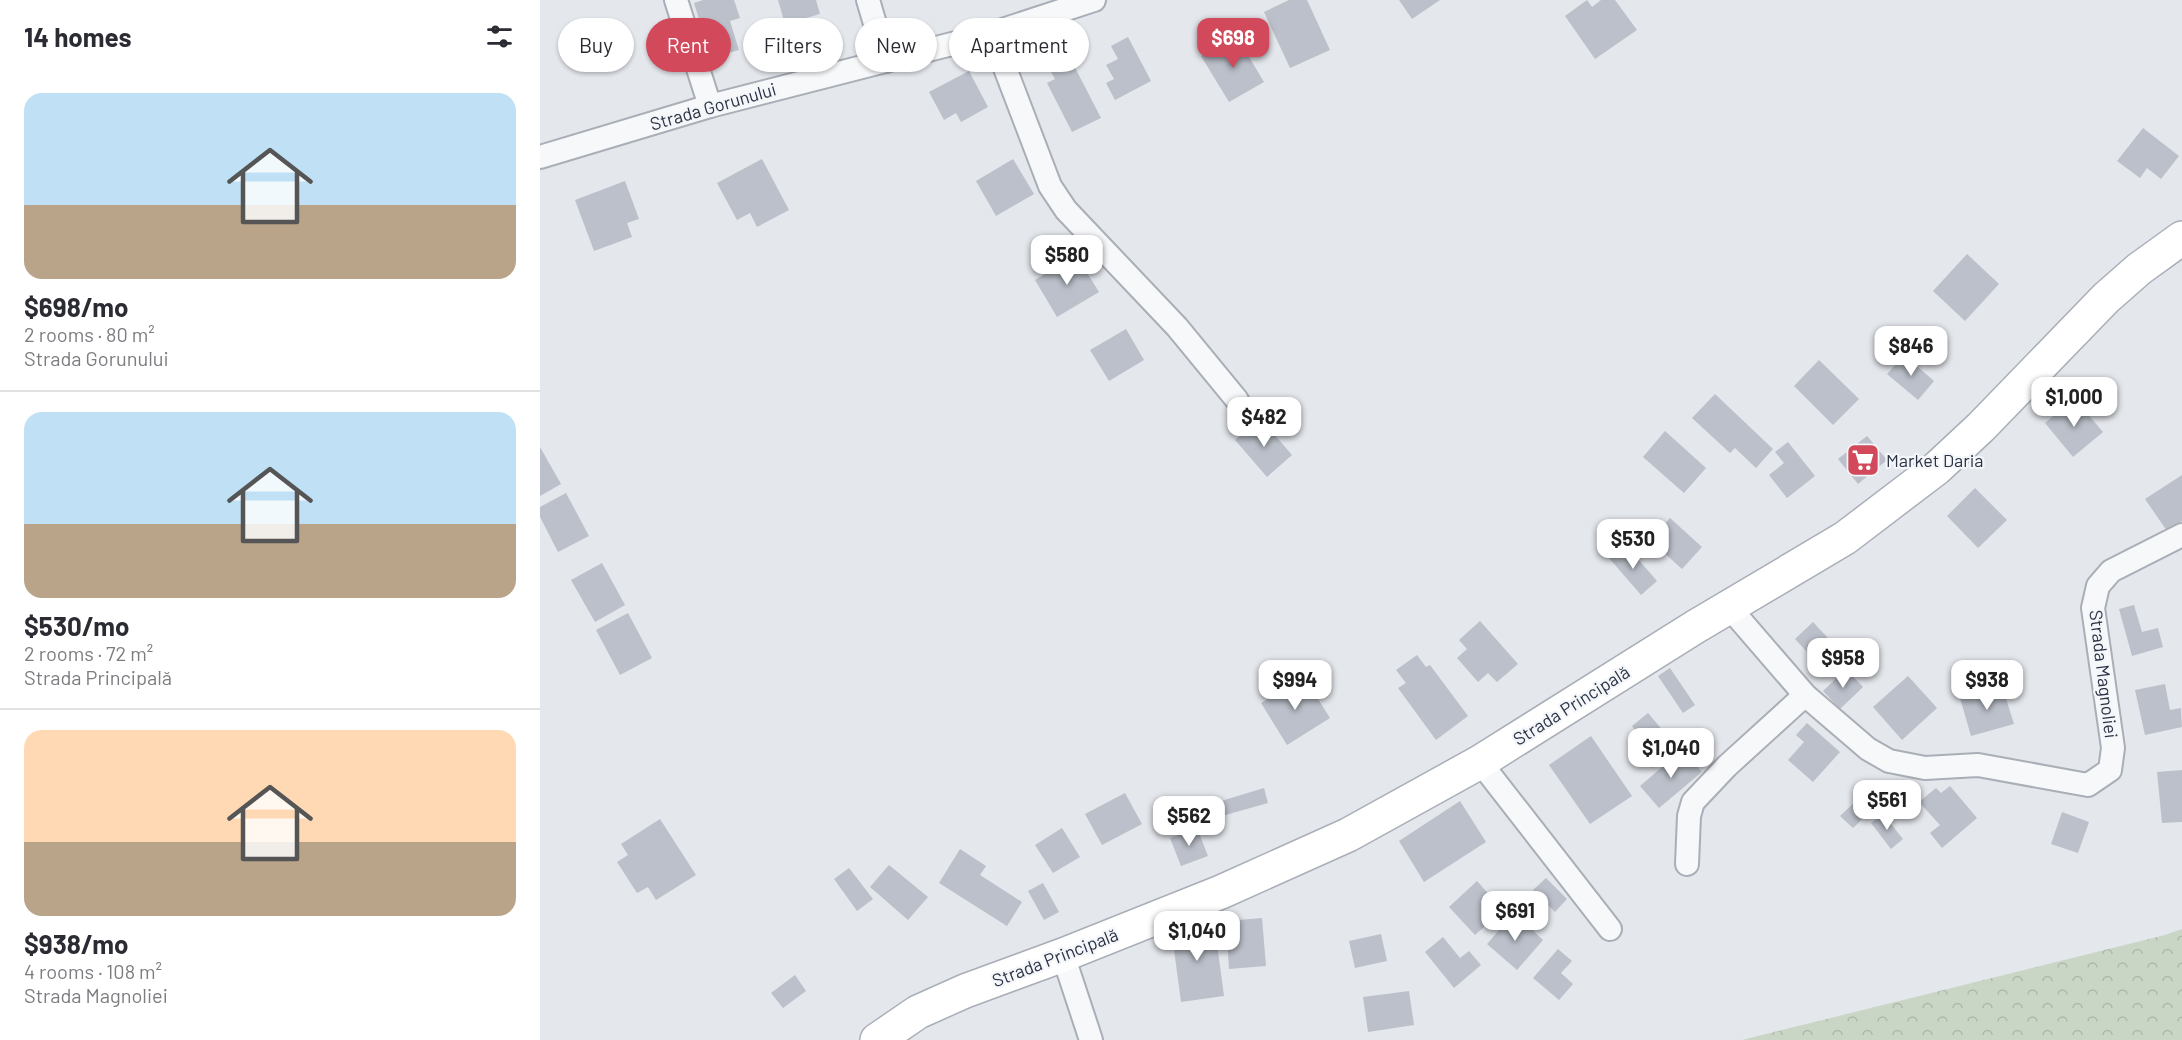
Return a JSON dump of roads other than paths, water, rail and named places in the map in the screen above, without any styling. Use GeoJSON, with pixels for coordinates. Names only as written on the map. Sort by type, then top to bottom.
{"type":"FeatureCollection","features":[{"type":"Feature","properties":{"kind":"main road","name":"Strada Principală"},"geometry":{"type":"LineString","coordinates":[[877,1040],[918,1012],[965,991],[1221,892],[1307,854],[1414,800],[1480,762],[1729,607],[1845,538],[1937,468],[1981,427],[2106,298],[2139,269],[2182,238]]}},
{"type":"Feature","properties":{"kind":"street"},"geometry":{"type":"LineString","coordinates":[[676,0],[710,106]]}},
{"type":"Feature","properties":{"kind":"street"},"geometry":{"type":"LineString","coordinates":[[868,0],[873,18]]}},
{"type":"Feature","properties":{"kind":"street","name":"Strada Gorunului"},"geometry":{"type":"LineString","coordinates":[[1038,18],[1094,0]]}},
{"type":"Feature","properties":{"kind":"street","name":"Strada Gorunului"},"geometry":{"type":"LineString","coordinates":[[540,157],[710,106],[855,69]]}},
{"type":"Feature","properties":{"kind":"street"},"geometry":{"type":"LineString","coordinates":[[1007,72],[1050,186],[1066,210],[1177,327],[1237,400]]}},
{"type":"Feature","properties":{"kind":"street","name":"Strada Magnoliei"},"geometry":{"type":"LineString","coordinates":[[1729,607],[1805,695],[1868,749],[1889,761],[1924,768],[1977,765],[2088,786],[2109,770],[2113,748],[2093,608],[2098,586],[2111,571],[2182,535]]}},
{"type":"Feature","properties":{"kind":"street"},"geometry":{"type":"LineString","coordinates":[[1687,864],[1689,816],[1694,802],[1727,766],[1805,695]]}},
{"type":"Feature","properties":{"kind":"street"},"geometry":{"type":"LineString","coordinates":[[1480,762],[1610,929]]}},
{"type":"Feature","properties":{"kind":"street"},"geometry":{"type":"LineString","coordinates":[[1063,955],[1091,1040]]}},
{"type":"Feature","properties":{"kind":"place","name":"Market Daria"},"geometry":{"type":"Point","coordinates":[1863,460]}}]}
